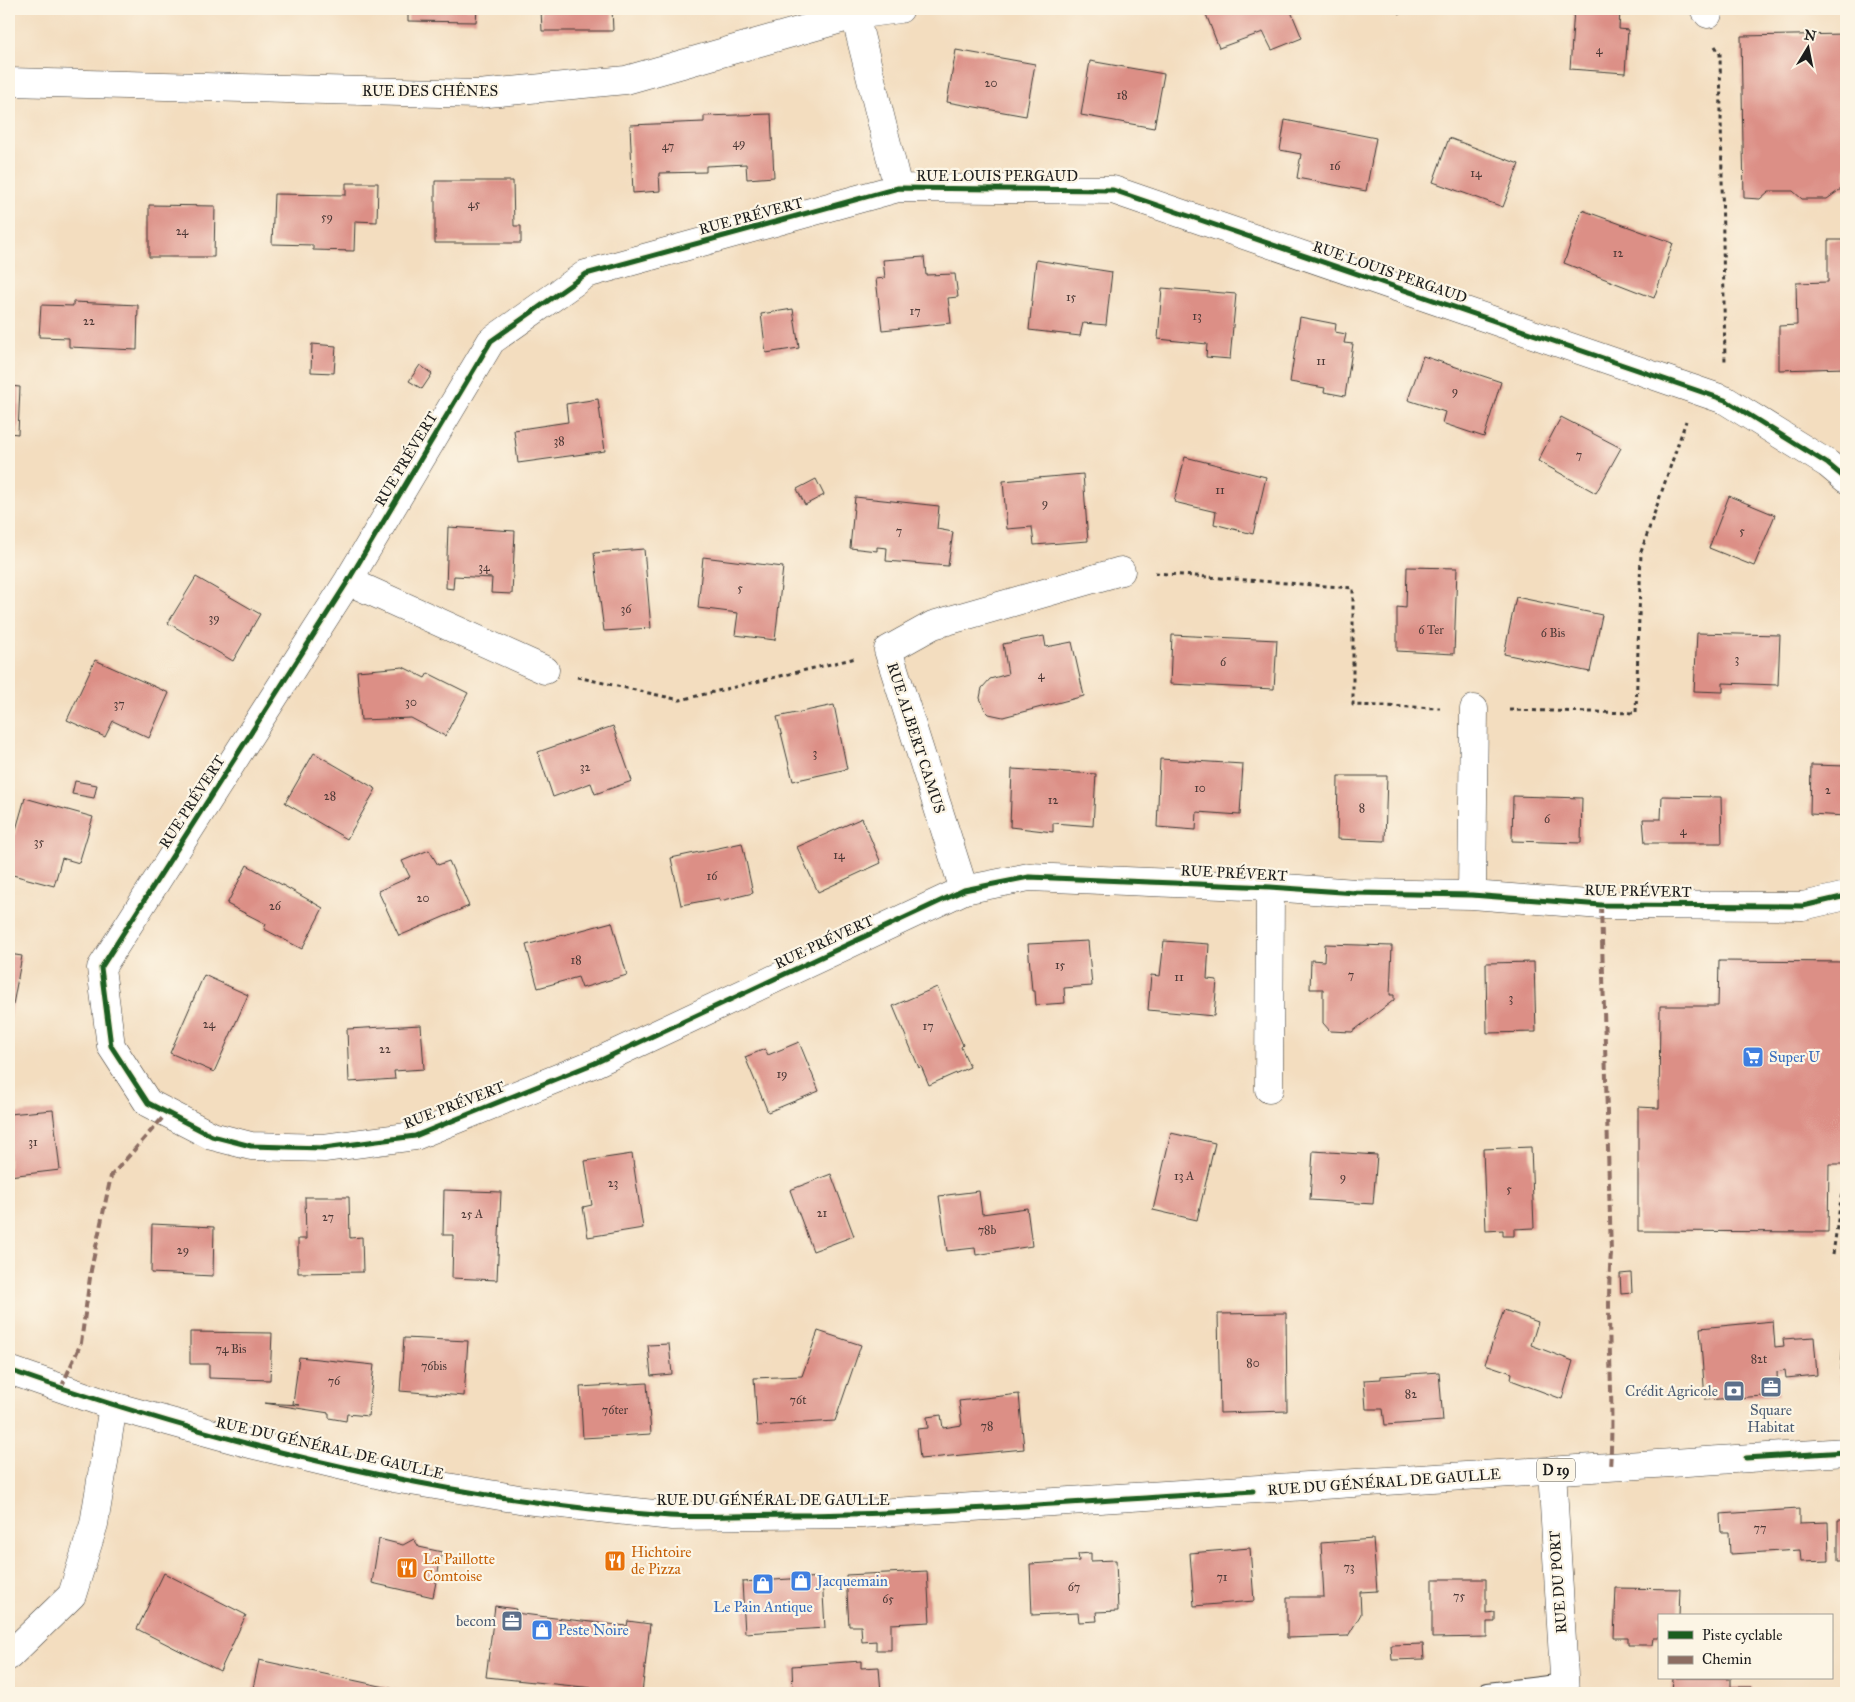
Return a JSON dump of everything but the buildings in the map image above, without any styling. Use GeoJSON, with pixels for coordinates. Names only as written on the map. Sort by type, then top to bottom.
{"type":"FeatureCollection","features":[{"type":"Feature","properties":{"kind":"street","name":"RUE DES CHÊNES"},"geometry":{"type":"LineString","coordinates":[[9,82],[478,94],[626,80],[855,15],[900,9]]}},
{"type":"Feature","properties":{"kind":"street"},"geometry":{"type":"LineString","coordinates":[[855,15],[898,188]]}},
{"type":"Feature","properties":{"kind":"street","name":"RUE LOUIS PERGAUD"},"geometry":{"type":"LineString","coordinates":[[898,188],[1113,190],[1725,400],[1828,464],[1846,479]]}},
{"type":"Feature","properties":{"kind":"street","name":"RUE PRÉVERT"},"geometry":{"type":"LineString","coordinates":[[898,188],[586,274],[492,341],[348,581],[101,968],[111,1046],[148,1103],[166,1114],[212,1136],[250,1146],[324,1148],[415,1136],[595,1063],[964,890],[1029,877],[1270,886],[1356,893],[1472,894],[1601,905],[1803,906],[1846,896]]}},
{"type":"Feature","properties":{"kind":"street","name":"RUE ALBERT CAMUS"},"geometry":{"type":"LineString","coordinates":[[964,890],[888,650],[933,625],[1121,570]]}},
{"type":"Feature","properties":{"kind":"street"},"geometry":{"type":"LineString","coordinates":[[348,581],[544,670]]}},
{"type":"Feature","properties":{"kind":"street"},"geometry":{"type":"LineString","coordinates":[[1472,894],[1474,709]]}},
{"type":"Feature","properties":{"kind":"street"},"geometry":{"type":"LineString","coordinates":[[1269,1090],[1270,886]]}},
{"type":"Feature","properties":{"kind":"street","name":"RUE DU GÉNÉRAL DE GAULLE"},"geometry":{"type":"LineString","coordinates":[[9,1370],[113,1406],[254,1445],[393,1478],[525,1500],[672,1516],[862,1514],[1846,1452]]}},
{"type":"Feature","properties":{"kind":"street"},"geometry":{"type":"LineString","coordinates":[[9,1656],[72,1595],[94,1524],[113,1406]]}},
{"type":"Feature","properties":{"kind":"street","name":"RUE DU PORT"},"geometry":{"type":"LineString","coordinates":[[1552,1470],[1565,1688]]}},
{"type":"Feature","properties":{"kind":"lane"},"geometry":{"type":"LineString","coordinates":[[1488,1693],[1565,1688]]}},
{"type":"Feature","properties":{"kind":"path"},"geometry":{"type":"LineString","coordinates":[[1706,11],[1704,24],[1720,54],[1725,400]]}},
{"type":"Feature","properties":{"kind":"path"},"geometry":{"type":"LineString","coordinates":[[1121,570],[1353,588],[1353,705],[1636,713],[1641,552],[1697,390]]}},
{"type":"Feature","properties":{"kind":"path"},"geometry":{"type":"LineString","coordinates":[[544,670],[680,700],[888,650]]}},
{"type":"Feature","properties":{"kind":"path"},"geometry":{"type":"LineString","coordinates":[[1833,1254],[1842,1192],[1846,1193]]}},
{"type":"Feature","properties":{"kind":"marked path"},"geometry":{"type":"LineString","coordinates":[[1601,905],[1611,1253],[1609,1280],[1610,1468]]}},
{"type":"Feature","properties":{"kind":"marked path"},"geometry":{"type":"LineString","coordinates":[[61,1388],[81,1343],[91,1270],[111,1176],[166,1114]]}},
{"type":"Feature","properties":{"kind":"cycle path"},"geometry":{"type":"LineString","coordinates":[[1846,479],[1828,464],[1725,400],[1113,190],[898,188],[586,274],[491,341],[348,581],[101,968],[111,1046],[148,1103],[212,1136],[251,1146],[324,1148],[415,1136],[595,1063],[964,890],[1029,877],[1270,887],[1356,893],[1472,895],[1601,905],[1803,906],[1846,896]]}},
{"type":"Feature","properties":{"kind":"cycle path"},"geometry":{"type":"LineString","coordinates":[[9,1370],[170,1422],[252,1445],[335,1465],[418,1483],[586,1508],[685,1517],[849,1514],[964,1509],[1253,1491]]}},
{"type":"Feature","properties":{"kind":"cycle path"},"geometry":{"type":"LineString","coordinates":[[1746,1458],[1846,1452]]}},
{"type":"Feature","properties":{"kind":"place","name":"Super U"},"geometry":{"type":"Point","coordinates":[1753,1057]}},
{"type":"Feature","properties":{"kind":"place","name":"Square Habitat"},"geometry":{"type":"Point","coordinates":[1771,1387]}},
{"type":"Feature","properties":{"kind":"place","name":"Crédit Agricole"},"geometry":{"type":"Point","coordinates":[1734,1391]}},
{"type":"Feature","properties":{"kind":"place","name":"Hichtoire de Pizza"},"geometry":{"type":"Point","coordinates":[615,1561]}},
{"type":"Feature","properties":{"kind":"place","name":"La Paillotte Comtoise"},"geometry":{"type":"Point","coordinates":[407,1568]}},
{"type":"Feature","properties":{"kind":"place","name":"Jacquemain"},"geometry":{"type":"Point","coordinates":[801,1581]}},
{"type":"Feature","properties":{"kind":"place","name":"Le Pain Antique"},"geometry":{"type":"Point","coordinates":[763,1584]}},
{"type":"Feature","properties":{"kind":"place","name":"becom"},"geometry":{"type":"Point","coordinates":[512,1621]}},
{"type":"Feature","properties":{"kind":"place","name":"Peste Noire"},"geometry":{"type":"Point","coordinates":[542,1630]}}]}
